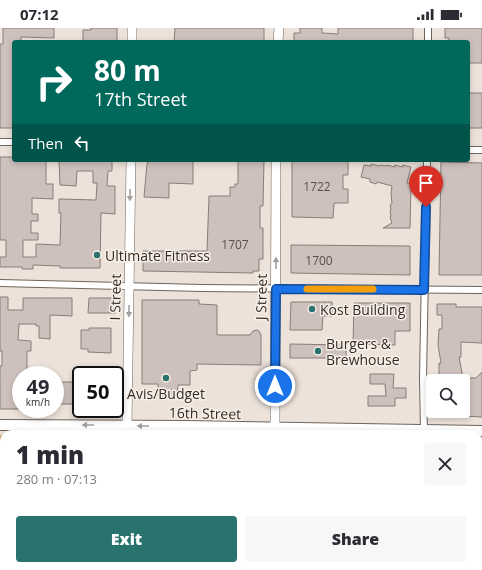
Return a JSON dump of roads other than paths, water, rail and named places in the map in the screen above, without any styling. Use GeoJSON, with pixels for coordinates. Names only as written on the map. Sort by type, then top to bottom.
{"type":"FeatureCollection","features":[{"type":"Feature","properties":{"kind":"main road"},"geometry":{"type":"LineString","coordinates":[[132,28],[132,40]]}},
{"type":"Feature","properties":{"kind":"main road"},"geometry":{"type":"LineString","coordinates":[[278,28],[278,40]]}},
{"type":"Feature","properties":{"kind":"main road","name":"I Street"},"geometry":{"type":"LineString","coordinates":[[127,430],[131,162]]}},
{"type":"Feature","properties":{"kind":"main road","name":"J Street"},"geometry":{"type":"LineString","coordinates":[[275,430],[276,162]]}},
{"type":"Feature","properties":{"kind":"main road","name":"16th Street"},"geometry":{"type":"LineString","coordinates":[[0,425],[127,430],[200,426],[260,430]]}},
{"type":"Feature","properties":{"kind":"main road"},"geometry":{"type":"LineString","coordinates":[[422,570],[482,570]]}},
{"type":"Feature","properties":{"kind":"street"},"geometry":{"type":"LineString","coordinates":[[428,28],[428,40]]}},
{"type":"Feature","properties":{"kind":"street"},"geometry":{"type":"LineString","coordinates":[[0,142],[12,142]]}},
{"type":"Feature","properties":{"kind":"street"},"geometry":{"type":"LineString","coordinates":[[470,150],[482,150]]}},
{"type":"Feature","properties":{"kind":"street"},"geometry":{"type":"LineString","coordinates":[[424,430],[423,379],[427,162]]}},
{"type":"Feature","properties":{"kind":"street"},"geometry":{"type":"LineString","coordinates":[[0,283],[276,289],[482,290]]}},
{"type":"Feature","properties":{"kind":"place","name":"Ultimate Fitness"},"geometry":{"type":"Point","coordinates":[97,255]}},
{"type":"Feature","properties":{"kind":"place","name":"Kost Building"},"geometry":{"type":"Point","coordinates":[312,309]}},
{"type":"Feature","properties":{"kind":"place","name":"Burgers & Brewhouse"},"geometry":{"type":"Point","coordinates":[318,351]}},
{"type":"Feature","properties":{"kind":"place","name":"Avis/Budget"},"geometry":{"type":"Point","coordinates":[166,378]}}]}
